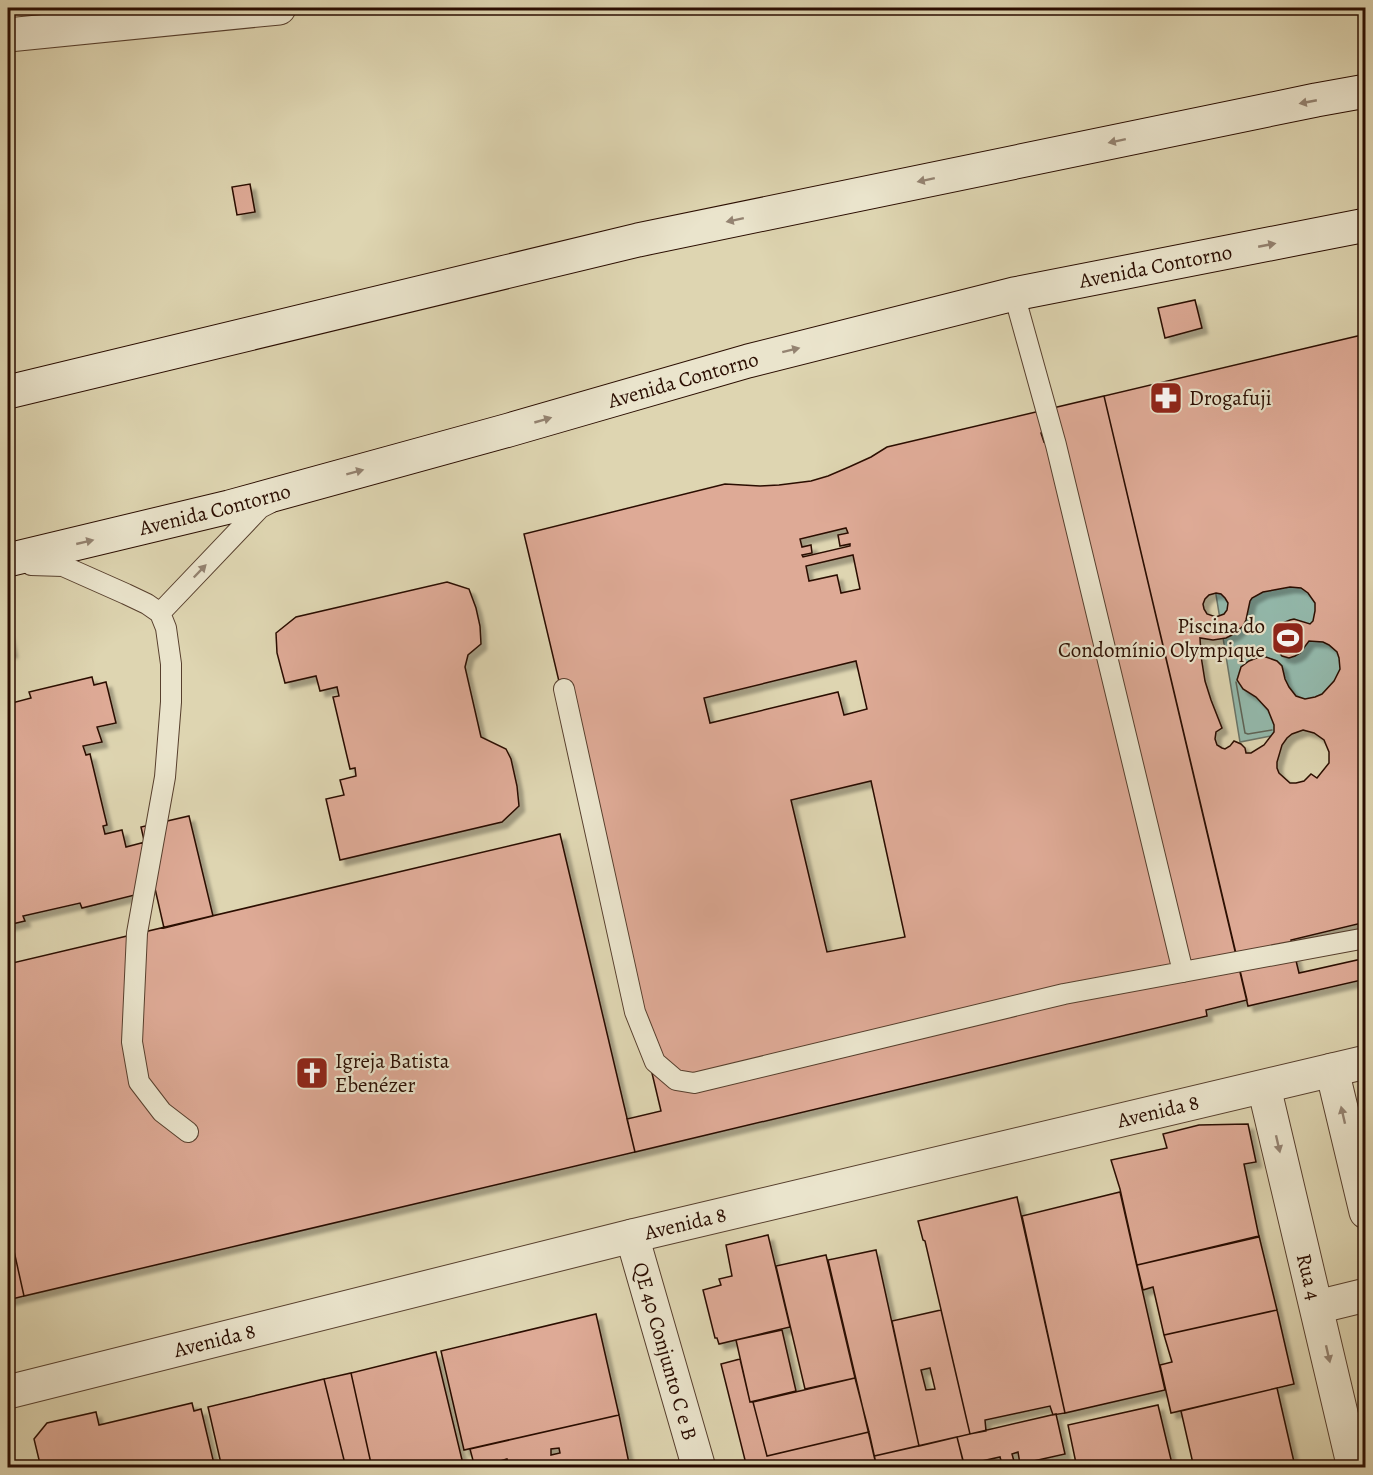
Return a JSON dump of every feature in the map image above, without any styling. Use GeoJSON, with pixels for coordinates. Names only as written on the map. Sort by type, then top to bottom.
{"type":"FeatureCollection","features":[{"type":"Feature","properties":{"kind":"main road"},"geometry":{"type":"LineString","coordinates":[[8,34],[279,8]]}},
{"type":"Feature","properties":{"kind":"main road"},"geometry":{"type":"LineString","coordinates":[[8,392],[638,240],[1365,91]]}},
{"type":"Feature","properties":{"kind":"main road","name":"Avenida Contorno"},"geometry":{"type":"LineString","coordinates":[[8,562],[229,507],[748,361],[1014,294],[1365,225]]}},
{"type":"Feature","properties":{"kind":"main road","name":"Avenida 8"},"geometry":{"type":"LineString","coordinates":[[8,1392],[632,1236],[1365,1062]]}},
{"type":"Feature","properties":{"kind":"main road"},"geometry":{"type":"LineString","coordinates":[[1332,1070],[1365,1212]]}},
{"type":"Feature","properties":{"kind":"main road","name":"Rua 4"},"geometry":{"type":"LineString","coordinates":[[1264,1087],[1354,1467]]}},
{"type":"Feature","properties":{"kind":"main road","name":"QE 40 Conjunto C e B"},"geometry":{"type":"LineString","coordinates":[[632,1236],[699,1467]]}},
{"type":"Feature","properties":{"kind":"main road"},"geometry":{"type":"LineString","coordinates":[[1317,1307],[1365,1295]]}},
{"type":"Feature","properties":{"kind":"lane"},"geometry":{"type":"LineString","coordinates":[[1014,294],[1056,445],[1183,972]]}},
{"type":"Feature","properties":{"kind":"lane"},"geometry":{"type":"LineString","coordinates":[[160,613],[260,508],[305,486]]}},
{"type":"Feature","properties":{"kind":"lane"},"geometry":{"type":"LineString","coordinates":[[8,562],[63,566],[147,604],[160,613],[166,627],[171,664],[171,702],[165,777],[136,933],[132,1042],[140,1082],[162,1113],[188,1132]]}},
{"type":"Feature","properties":{"kind":"lane"},"geometry":{"type":"LineString","coordinates":[[564,689],[635,1012],[655,1062],[676,1080],[694,1083],[1064,994],[1365,938]]}},
{"type":"Feature","properties":{"kind":"water","name":"Piscina do Condomínio Olympique"},"geometry":{"type":"Polygon","coordinates":[[[1338,548],[1365,718],[1240,742],[1212,570],[1338,548]]]}},
{"type":"Feature","properties":{"kind":"building"},"geometry":{"type":"Polygon","coordinates":[[[250,184],[255,212],[237,215],[232,187],[250,184]]]}},
{"type":"Feature","properties":{"kind":"building"},"geometry":{"type":"Polygon","coordinates":[[[1195,300],[1202,328],[1165,338],[1158,308],[1195,300]]]}},
{"type":"Feature","properties":{"kind":"building"},"geometry":{"type":"Polygon","coordinates":[[[1366,334],[1366,922],[1291,940],[1299,973],[1366,958],[1366,979],[1248,1006],[1104,396],[1366,334]],[[1290,587],[1263,592],[1252,598],[1243,626],[1234,634],[1213,640],[1200,638],[1205,681],[1222,728],[1216,732],[1217,745],[1225,749],[1234,741],[1245,748],[1246,753],[1251,753],[1264,745],[1274,732],[1274,725],[1268,710],[1256,697],[1243,689],[1237,680],[1241,667],[1259,657],[1277,661],[1282,666],[1289,687],[1296,696],[1305,699],[1322,694],[1334,681],[1340,669],[1337,652],[1323,642],[1309,641],[1295,656],[1289,658],[1282,656],[1274,646],[1273,640],[1279,627],[1294,619],[1310,624],[1313,621],[1315,603],[1301,588],[1290,587]],[[1221,594],[1209,595],[1203,604],[1207,614],[1216,617],[1224,614],[1228,603],[1221,594]],[[1303,730],[1292,734],[1282,745],[1277,762],[1279,773],[1290,783],[1304,781],[1311,774],[1317,778],[1329,763],[1329,752],[1324,740],[1314,733],[1303,730]]]}},
{"type":"Feature","properties":{"kind":"building"},"geometry":{"type":"Polygon","coordinates":[[[1104,396],[1247,1000],[1206,1010],[1207,1016],[635,1152],[627,1119],[661,1111],[524,534],[725,484],[760,486],[811,481],[849,467],[887,447],[1104,396]],[[1051,431],[1041,433],[1044,442],[1052,440],[1051,431]],[[846,528],[800,539],[802,547],[811,545],[812,553],[802,555],[803,557],[850,546],[850,544],[840,546],[838,535],[848,533],[846,528]],[[853,555],[806,566],[809,581],[837,575],[841,593],[860,589],[853,555]],[[856,661],[704,698],[710,723],[838,692],[844,715],[867,709],[856,661]],[[871,781],[791,800],[827,952],[905,937],[871,781]]]}},
{"type":"Feature","properties":{"kind":"building"},"geometry":{"type":"Polygon","coordinates":[[[447,582],[469,589],[476,608],[481,644],[468,655],[465,667],[481,737],[506,749],[511,759],[519,806],[502,822],[340,860],[326,799],[344,795],[340,780],[356,776],[355,768],[350,769],[333,697],[339,696],[337,687],[320,691],[316,676],[285,683],[277,653],[276,633],[296,617],[447,582]]]}},
{"type":"Feature","properties":{"kind":"building"},"geometry":{"type":"Polygon","coordinates":[[[8,633],[12,652],[8,653],[8,633]]]}},
{"type":"Feature","properties":{"kind":"building"},"geometry":{"type":"Polygon","coordinates":[[[92,677],[94,685],[106,682],[116,723],[97,727],[102,742],[83,746],[86,755],[90,754],[107,825],[103,826],[105,834],[122,830],[126,847],[145,842],[143,893],[82,908],[80,903],[23,916],[25,921],[8,925],[8,704],[31,698],[29,692],[92,677]]]}},
{"type":"Feature","properties":{"kind":"building"},"geometry":{"type":"Polygon","coordinates":[[[189,816],[213,916],[164,928],[141,827],[189,816]]]}},
{"type":"Feature","properties":{"kind":"building","name":"Igreja Batista Ebenézer"},"geometry":{"type":"Polygon","coordinates":[[[560,834],[635,1152],[24,1296],[8,1224],[8,964],[560,834]]]}},
{"type":"Feature","properties":{"kind":"building"},"geometry":{"type":"Polygon","coordinates":[[[1248,1124],[1256,1162],[1244,1164],[1259,1237],[1137,1265],[1111,1160],[1167,1148],[1163,1134],[1199,1125],[1248,1124]]]}},
{"type":"Feature","properties":{"kind":"building"},"geometry":{"type":"Polygon","coordinates":[[[1120,1192],[1165,1390],[1065,1413],[1022,1216],[1120,1192]]]}},
{"type":"Feature","properties":{"kind":"building"},"geometry":{"type":"Polygon","coordinates":[[[1017,1197],[1065,1413],[1053,1415],[1050,1406],[985,1420],[986,1431],[970,1434],[925,1241],[918,1221],[1017,1197]]]}},
{"type":"Feature","properties":{"kind":"building"},"geometry":{"type":"Polygon","coordinates":[[[8,1224],[24,1296],[8,1300],[8,1224]]]}},
{"type":"Feature","properties":{"kind":"building"},"geometry":{"type":"Polygon","coordinates":[[[768,1235],[790,1327],[719,1344],[715,1338],[703,1290],[721,1285],[719,1279],[732,1276],[726,1245],[768,1235]]]}},
{"type":"Feature","properties":{"kind":"building"},"geometry":{"type":"Polygon","coordinates":[[[1259,1236],[1277,1310],[1164,1335],[1153,1287],[1143,1290],[1137,1265],[1259,1236]]]}},
{"type":"Feature","properties":{"kind":"building"},"geometry":{"type":"Polygon","coordinates":[[[876,1250],[919,1446],[874,1456],[828,1260],[876,1250]]]}},
{"type":"Feature","properties":{"kind":"building"},"geometry":{"type":"Polygon","coordinates":[[[826,1255],[855,1378],[805,1389],[776,1266],[826,1255]]]}},
{"type":"Feature","properties":{"kind":"building"},"geometry":{"type":"Polygon","coordinates":[[[941,1310],[970,1434],[919,1446],[892,1321],[941,1310]],[[930,1368],[921,1370],[926,1390],[935,1389],[930,1368]]]}},
{"type":"Feature","properties":{"kind":"building"},"geometry":{"type":"Polygon","coordinates":[[[1277,1310],[1294,1384],[1171,1413],[1160,1365],[1172,1362],[1164,1335],[1277,1310]]]}},
{"type":"Feature","properties":{"kind":"building"},"geometry":{"type":"Polygon","coordinates":[[[596,1314],[619,1415],[464,1450],[441,1351],[596,1314]]]}},
{"type":"Feature","properties":{"kind":"building"},"geometry":{"type":"Polygon","coordinates":[[[782,1330],[796,1391],[750,1402],[736,1340],[782,1330]]]}},
{"type":"Feature","properties":{"kind":"building"},"geometry":{"type":"Polygon","coordinates":[[[436,1352],[463,1464],[448,1468],[372,1468],[351,1373],[436,1352]]]}},
{"type":"Feature","properties":{"kind":"building"},"geometry":{"type":"Polygon","coordinates":[[[740,1359],[750,1402],[753,1402],[767,1456],[869,1432],[877,1468],[747,1468],[721,1364],[740,1359]]]}},
{"type":"Feature","properties":{"kind":"building"},"geometry":{"type":"Polygon","coordinates":[[[351,1373],[372,1468],[346,1468],[324,1379],[351,1373]]]}},
{"type":"Feature","properties":{"kind":"building"},"geometry":{"type":"Polygon","coordinates":[[[855,1378],[869,1432],[767,1456],[753,1402],[855,1378]]]}},
{"type":"Feature","properties":{"kind":"building"},"geometry":{"type":"Polygon","coordinates":[[[324,1379],[346,1468],[222,1468],[208,1407],[324,1379]]]}},
{"type":"Feature","properties":{"kind":"building"},"geometry":{"type":"Polygon","coordinates":[[[1277,1388],[1294,1462],[1270,1468],[1194,1468],[1181,1411],[1277,1388]]]}},
{"type":"Feature","properties":{"kind":"building"},"geometry":{"type":"Polygon","coordinates":[[[192,1403],[194,1411],[201,1409],[215,1468],[41,1468],[34,1439],[47,1423],[96,1412],[99,1425],[192,1403]]]}},
{"type":"Feature","properties":{"kind":"building"},"geometry":{"type":"Polygon","coordinates":[[[1158,1405],[1173,1468],[1077,1468],[1068,1425],[1158,1405]]]}},
{"type":"Feature","properties":{"kind":"building"},"geometry":{"type":"Polygon","coordinates":[[[1056,1414],[1065,1454],[1020,1464],[1018,1452],[1012,1454],[1015,1465],[1005,1468],[1003,1468],[1000,1457],[964,1465],[957,1437],[1056,1414]]]}},
{"type":"Feature","properties":{"kind":"building"},"geometry":{"type":"Polygon","coordinates":[[[619,1415],[630,1468],[475,1468],[470,1449],[619,1415]],[[559,1448],[551,1449],[551,1455],[560,1453],[559,1448]],[[507,1459],[500,1461],[500,1466],[509,1464],[507,1459]]]}},
{"type":"Feature","properties":{"kind":"building"},"geometry":{"type":"Polygon","coordinates":[[[957,1437],[965,1468],[877,1468],[874,1456],[957,1437]]]}},
{"type":"Feature","properties":{"kind":"building"},"geometry":{"type":"Polygon","coordinates":[[[467,1461],[468,1468],[448,1468],[463,1464],[462,1462],[467,1461]]]}},
{"type":"Feature","properties":{"kind":"building"},"geometry":{"type":"Polygon","coordinates":[[[1294,1462],[1295,1468],[1270,1468],[1272,1467],[1294,1462]]]}},
{"type":"Feature","properties":{"kind":"place","name":"Drogafuji"},"geometry":{"type":"Point","coordinates":[1166,398]}},
{"type":"Feature","properties":{"kind":"place","name":"Piscina do Condomínio Olympique"},"geometry":{"type":"Point","coordinates":[1288,638]}},
{"type":"Feature","properties":{"kind":"place","name":"Igreja Batista Ebenézer"},"geometry":{"type":"Point","coordinates":[312,1073]}}]}
